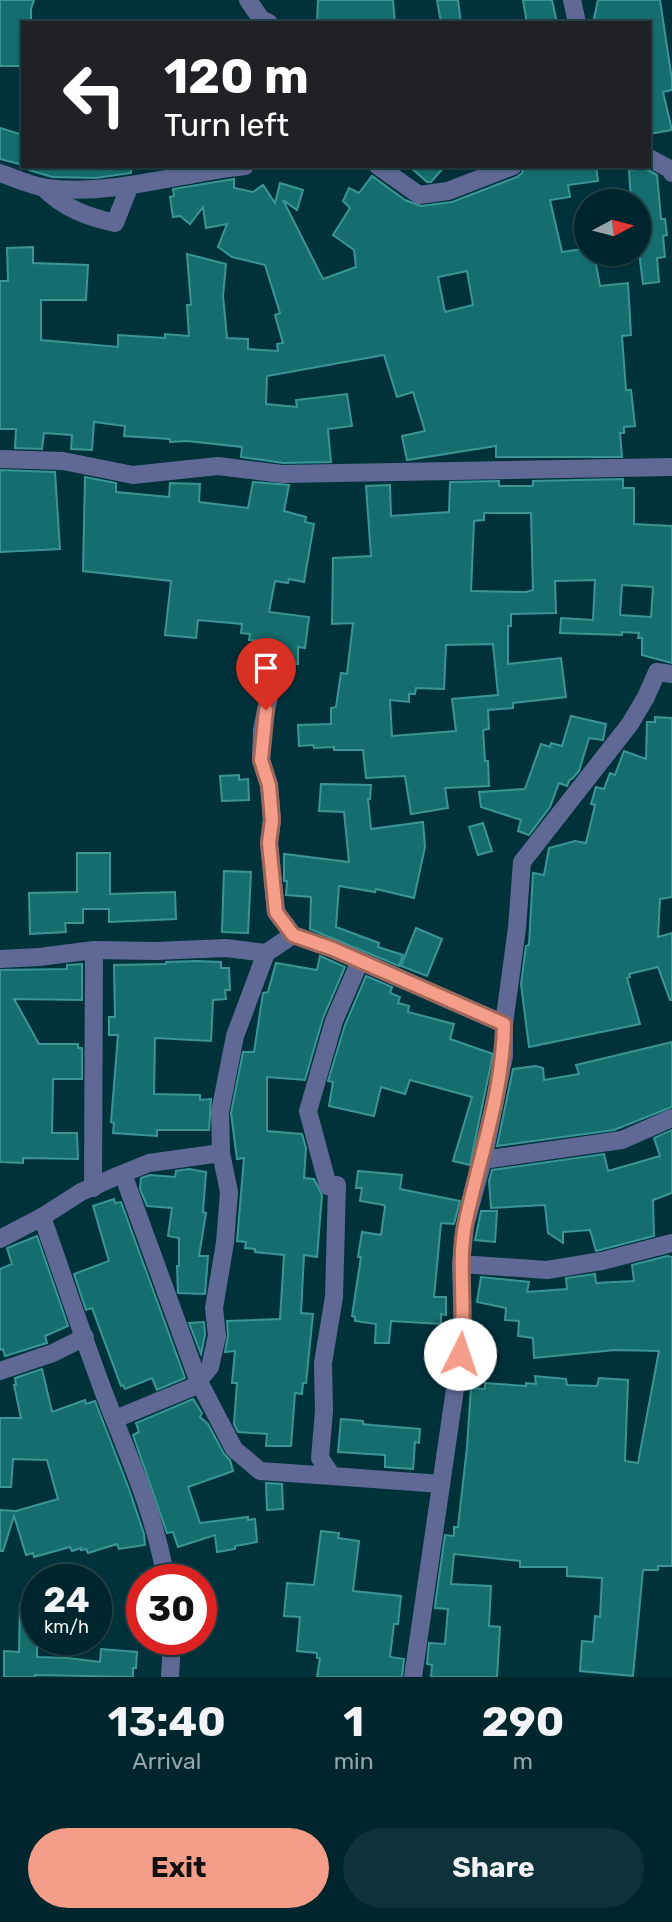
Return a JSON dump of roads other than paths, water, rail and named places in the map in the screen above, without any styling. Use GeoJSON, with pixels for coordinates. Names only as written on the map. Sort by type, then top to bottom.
{"type":"FeatureCollection","features":[{"type":"Feature","properties":{"kind":"street"},"geometry":{"type":"LineString","coordinates":[[248,0],[265,21]]}},
{"type":"Feature","properties":{"kind":"street"},"geometry":{"type":"LineString","coordinates":[[572,0],[577,21]]}},
{"type":"Feature","properties":{"kind":"street"},"geometry":{"type":"LineString","coordinates":[[651,159],[671,169]]}},
{"type":"Feature","properties":{"kind":"street"},"geometry":{"type":"LineString","coordinates":[[0,173],[44,188],[78,190],[130,185],[231,168]]}},
{"type":"Feature","properties":{"kind":"street"},"geometry":{"type":"LineString","coordinates":[[380,168],[419,195],[448,191],[508,168]]}},
{"type":"Feature","properties":{"kind":"street"},"geometry":{"type":"LineString","coordinates":[[44,188],[54,198],[78,212],[115,223],[130,185]]}},
{"type":"Feature","properties":{"kind":"street"},"geometry":{"type":"LineString","coordinates":[[0,459],[63,461],[133,474],[218,466],[282,474],[672,467]]}},
{"type":"Feature","properties":{"kind":"street"},"geometry":{"type":"LineString","coordinates":[[274,672],[262,730],[261,760],[269,785],[272,820],[269,843],[276,912],[293,935],[504,1024]]}},
{"type":"Feature","properties":{"kind":"street"},"geometry":{"type":"LineString","coordinates":[[413,1677],[463,1334],[461,1264],[465,1226],[483,1160],[504,1056],[504,1024],[517,928],[522,862],[630,724],[657,672],[672,674]]}},
{"type":"Feature","properties":{"kind":"street"},"geometry":{"type":"LineString","coordinates":[[115,1419],[192,1387],[210,1367],[217,1336],[214,1308],[225,1243],[229,1192],[221,1153],[220,1112],[235,1036],[266,953],[293,935]]}},
{"type":"Feature","properties":{"kind":"street"},"geometry":{"type":"LineString","coordinates":[[0,959],[94,950],[226,948],[266,953]]}},
{"type":"Feature","properties":{"kind":"street"},"geometry":{"type":"LineString","coordinates":[[93,1188],[94,950]]}},
{"type":"Feature","properties":{"kind":"street"},"geometry":{"type":"LineString","coordinates":[[332,1476],[320,1458],[324,1411],[323,1363],[334,1297],[337,1185],[328,1185],[308,1111],[334,1021],[360,961]]}},
{"type":"Feature","properties":{"kind":"street"},"geometry":{"type":"LineString","coordinates":[[483,1160],[622,1140],[672,1118]]}},
{"type":"Feature","properties":{"kind":"street"},"geometry":{"type":"LineString","coordinates":[[0,1240],[81,1192],[149,1163],[221,1153]]}},
{"type":"Feature","properties":{"kind":"street"},"geometry":{"type":"LineString","coordinates":[[122,1174],[198,1380],[234,1449],[260,1471],[441,1484]]}},
{"type":"Feature","properties":{"kind":"street"},"geometry":{"type":"LineString","coordinates":[[42,1217],[136,1470],[160,1544],[163,1564]]}},
{"type":"Feature","properties":{"kind":"street"},"geometry":{"type":"LineString","coordinates":[[461,1264],[547,1270],[602,1261],[672,1243]]}},
{"type":"Feature","properties":{"kind":"street"},"geometry":{"type":"LineString","coordinates":[[0,1371],[53,1353],[85,1336]]}},
{"type":"Feature","properties":{"kind":"street"},"geometry":{"type":"LineString","coordinates":[[170,1677],[171,1655]]}}]}
